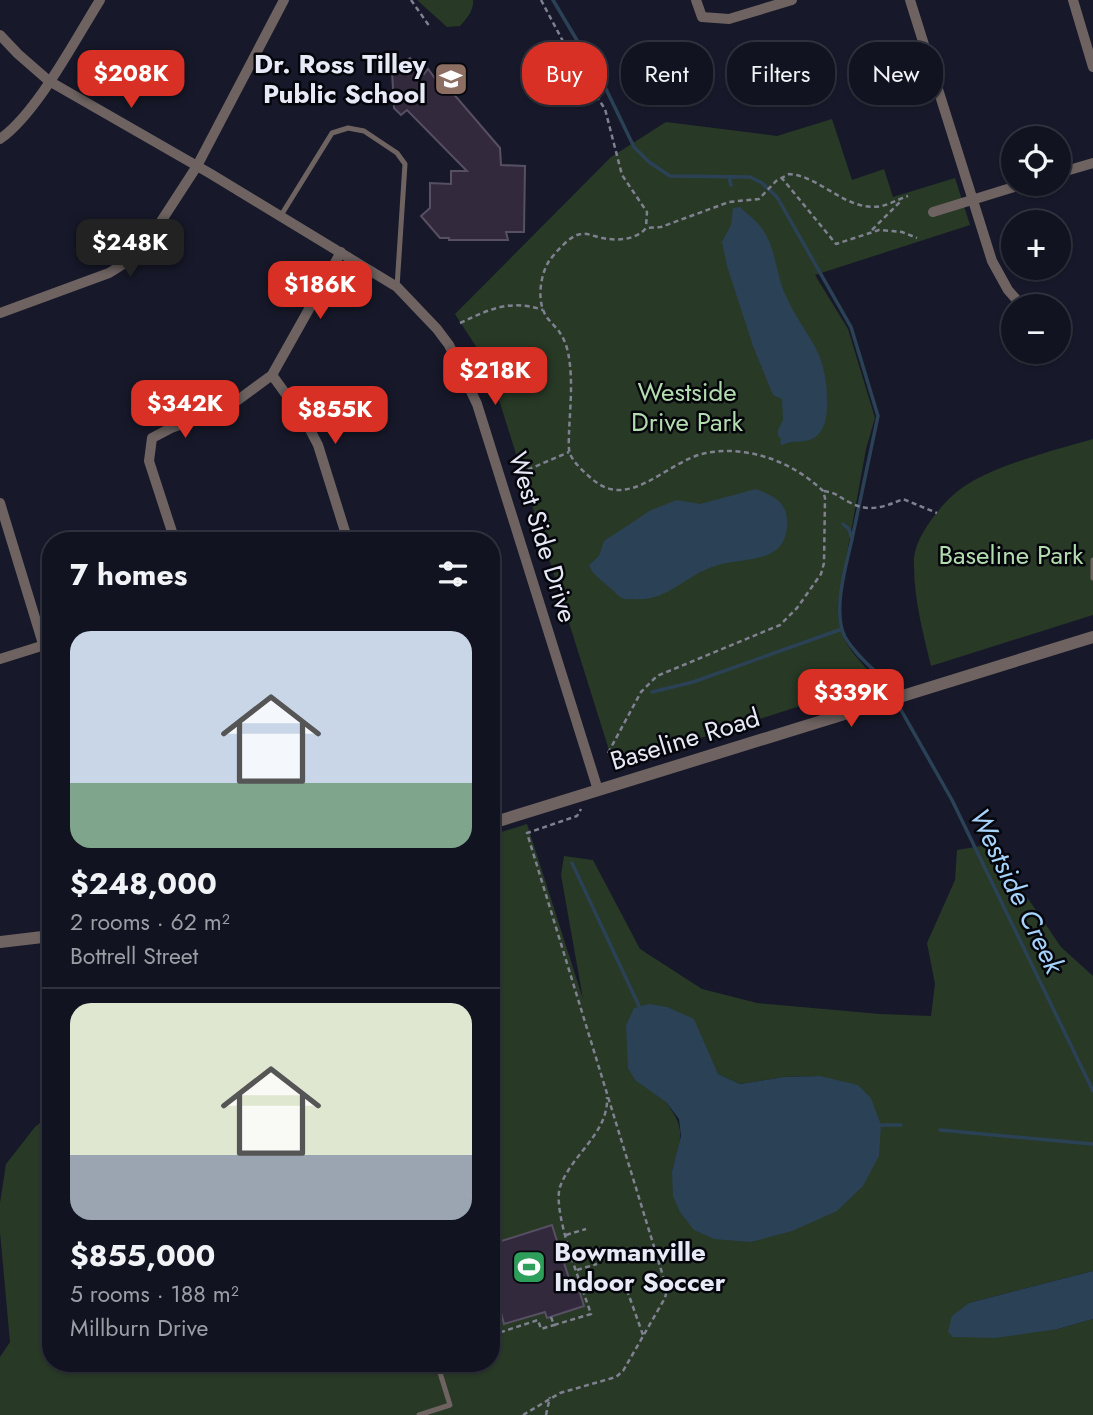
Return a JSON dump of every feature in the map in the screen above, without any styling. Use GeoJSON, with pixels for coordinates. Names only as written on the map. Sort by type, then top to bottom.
{"type":"FeatureCollection","features":[{"type":"Feature","properties":{"kind":"street"},"geometry":{"type":"LineString","coordinates":[[0,139],[15,129],[100,0]]}},
{"type":"Feature","properties":{"kind":"street"},"geometry":{"type":"LineString","coordinates":[[0,313],[109,273],[133,258],[149,240],[197,166],[285,0]]}},
{"type":"Feature","properties":{"kind":"street"},"geometry":{"type":"LineString","coordinates":[[696,0],[702,17],[729,19],[792,0]]}},
{"type":"Feature","properties":{"kind":"street"},"geometry":{"type":"LineString","coordinates":[[910,0],[992,261],[1012,294]]}},
{"type":"Feature","properties":{"kind":"street"},"geometry":{"type":"LineString","coordinates":[[1073,0],[1093,67]]}},
{"type":"Feature","properties":{"kind":"street","name":"West Side Drive"},"geometry":{"type":"LineString","coordinates":[[0,34],[49,81],[197,166],[397,287],[438,329],[461,366],[473,394],[598,790]]}},
{"type":"Feature","properties":{"kind":"street"},"geometry":{"type":"LineString","coordinates":[[1071,169],[1093,163]]}},
{"type":"Feature","properties":{"kind":"street"},"geometry":{"type":"LineString","coordinates":[[933,212],[1001,191]]}},
{"type":"Feature","properties":{"kind":"street"},"geometry":{"type":"LineString","coordinates":[[172,532],[149,461],[152,438],[171,428],[227,408],[272,375],[341,252]]}},
{"type":"Feature","properties":{"kind":"street"},"geometry":{"type":"LineString","coordinates":[[272,375],[306,422],[318,445],[345,532]]}},
{"type":"Feature","properties":{"kind":"street"},"geometry":{"type":"LineString","coordinates":[[0,503],[42,629]]}},
{"type":"Feature","properties":{"kind":"street","name":"Baseline Road"},"geometry":{"type":"LineString","coordinates":[[500,821],[1093,636]]}},
{"type":"Feature","properties":{"kind":"street"},"geometry":{"type":"LineString","coordinates":[[0,659],[42,646]]}},
{"type":"Feature","properties":{"kind":"street"},"geometry":{"type":"LineString","coordinates":[[0,942],[42,937]]}},
{"type":"Feature","properties":{"kind":"lane"},"geometry":{"type":"LineString","coordinates":[[280,217],[332,133],[348,128],[364,131],[397,153],[405,164],[397,287]]}},
{"type":"Feature","properties":{"kind":"lane"},"geometry":{"type":"LineString","coordinates":[[1093,560],[1093,578]]}},
{"type":"Feature","properties":{"kind":"lane"},"geometry":{"type":"LineString","coordinates":[[419,1415],[450,1405],[440,1372]]}},
{"type":"Feature","properties":{"kind":"path"},"geometry":{"type":"LineString","coordinates":[[411,0],[430,27]]}},
{"type":"Feature","properties":{"kind":"path"},"geometry":{"type":"LineString","coordinates":[[541,0],[574,62],[605,109],[622,174],[647,212],[646,228],[640,235],[631,239],[601,238],[587,234],[575,236],[557,252],[543,273],[543,310],[561,334],[569,358],[569,452],[580,468],[597,484],[612,491],[636,486],[705,453],[755,454],[785,463],[823,491],[835,492],[849,503],[873,510],[903,499],[937,513]]}},
{"type":"Feature","properties":{"kind":"path"},"geometry":{"type":"LineString","coordinates":[[646,228],[661,227],[729,202],[758,199],[781,177],[797,174],[853,202],[873,206],[881,206],[908,196],[870,232],[836,244],[781,177]]}},
{"type":"Feature","properties":{"kind":"path"},"geometry":{"type":"LineString","coordinates":[[870,232],[892,231],[917,237]]}},
{"type":"Feature","properties":{"kind":"path"},"geometry":{"type":"LineString","coordinates":[[460,323],[506,305],[543,310]]}},
{"type":"Feature","properties":{"kind":"path"},"geometry":{"type":"LineString","coordinates":[[520,473],[569,452]]}},
{"type":"Feature","properties":{"kind":"path"},"geometry":{"type":"LineString","coordinates":[[608,752],[640,692],[657,676],[780,625],[797,608],[817,583],[824,564],[823,491]]}},
{"type":"Feature","properties":{"kind":"path"},"geometry":{"type":"LineString","coordinates":[[523,1415],[550,1398],[616,1377],[623,1371],[665,1298],[666,1281],[527,833],[577,816],[580,806]]}},
{"type":"Feature","properties":{"kind":"path"},"geometry":{"type":"LineString","coordinates":[[500,1332],[538,1320],[541,1329],[554,1327],[591,1314],[559,1212],[559,1189],[606,1114],[606,1090]]}},
{"type":"Feature","properties":{"kind":"path"},"geometry":{"type":"LineString","coordinates":[[566,1235],[586,1229]]}},
{"type":"Feature","properties":{"kind":"path"},"geometry":{"type":"LineString","coordinates":[[577,1270],[597,1264]]}},
{"type":"Feature","properties":{"kind":"path"},"geometry":{"type":"LineString","coordinates":[[628,1290],[643,1335]]}},
{"type":"Feature","properties":{"kind":"path"},"geometry":{"type":"LineString","coordinates":[[551,1317],[554,1327]]}},
{"type":"Feature","properties":{"kind":"path"},"geometry":{"type":"LineString","coordinates":[[573,1383],[575,1389]]}},
{"type":"Feature","properties":{"kind":"path"},"geometry":{"type":"LineString","coordinates":[[546,1415],[550,1398]]}},
{"type":"Feature","properties":{"kind":"green space"},"geometry":{"type":"Polygon","coordinates":[[[417,0],[473,0],[473,4],[460,26],[447,27],[417,0]]]}},
{"type":"Feature","properties":{"kind":"green space","name":"Westside Drive Park"},"geometry":{"type":"Polygon","coordinates":[[[832,119],[852,180],[884,169],[893,197],[955,178],[970,225],[815,275],[848,329],[875,418],[866,449],[838,603],[838,616],[848,646],[877,681],[614,766],[494,384],[477,348],[455,314],[611,157],[666,122],[777,136],[832,119]]]}},
{"type":"Feature","properties":{"kind":"green space","name":"Baseline Park"},"geometry":{"type":"Polygon","coordinates":[[[1093,439],[1093,615],[931,666],[917,603],[914,560],[919,540],[931,520],[956,493],[981,477],[1028,458],[1093,439]]]}},
{"type":"Feature","properties":{"kind":"green space"},"geometry":{"type":"Polygon","coordinates":[[[527,824],[583,999],[561,875],[564,856],[593,860],[640,949],[702,989],[757,1003],[931,1016],[935,984],[927,943],[955,880],[957,850],[987,845],[1005,865],[1061,947],[1093,976],[1093,1271],[969,1303],[1058,1329],[1093,1319],[1093,1415],[0,1415],[0,1357],[10,1342],[0,1203],[6,1164],[42,1121],[42,1372],[500,1372],[500,832],[527,824]],[[706,1050],[666,1102],[680,1128],[678,1150],[672,1170],[820,1076],[784,1077],[740,1084],[718,1074],[706,1050]]]}},
{"type":"Feature","properties":{"kind":"water"},"geometry":{"type":"Polygon","coordinates":[[[740,207],[767,237],[786,296],[814,344],[823,368],[826,382],[826,420],[817,436],[807,441],[780,444],[778,430],[783,420],[782,399],[773,395],[753,346],[727,266],[722,242],[731,225],[733,208],[740,207]]]}},
{"type":"Feature","properties":{"kind":"water"},"geometry":{"type":"Polygon","coordinates":[[[756,489],[778,500],[786,514],[786,535],[781,545],[773,552],[704,570],[666,592],[645,599],[622,598],[590,569],[589,565],[599,556],[604,541],[651,510],[677,500],[700,504],[756,489]]]}},
{"type":"Feature","properties":{"kind":"water"},"geometry":{"type":"Polygon","coordinates":[[[649,1004],[667,1007],[694,1019],[718,1074],[740,1084],[784,1077],[820,1076],[858,1085],[871,1098],[881,1125],[879,1156],[863,1186],[837,1211],[792,1231],[751,1242],[714,1239],[694,1230],[680,1212],[673,1196],[672,1171],[681,1136],[679,1119],[666,1102],[635,1080],[628,1068],[626,1026],[634,1008],[649,1004]]]}},
{"type":"Feature","properties":{"kind":"water"},"geometry":{"type":"Polygon","coordinates":[[[1093,1271],[1093,1319],[1058,1329],[995,1338],[953,1337],[948,1332],[952,1316],[969,1303],[1093,1271]]]}},
{"type":"Feature","properties":{"kind":"building"},"geometry":{"type":"Polygon","coordinates":[[[410,58],[424,74],[428,69],[443,89],[446,85],[500,148],[501,165],[525,166],[524,232],[506,232],[508,240],[449,240],[440,238],[421,216],[430,208],[430,183],[451,184],[451,171],[467,171],[407,110],[401,115],[394,108],[392,71],[410,58]]]}},
{"type":"Feature","properties":{"kind":"building","name":"Bowmanville Indoor Soccer"},"geometry":{"type":"Polygon","coordinates":[[[552,1225],[573,1291],[579,1290],[584,1306],[547,1318],[545,1312],[504,1324],[500,1309],[500,1241],[552,1225]]]}},
{"type":"Feature","properties":{"kind":"waterway"},"geometry":{"type":"LineString","coordinates":[[553,0],[606,89],[634,147],[649,162],[670,176],[750,177],[762,183],[777,197],[851,327],[878,416],[852,539]]}},
{"type":"Feature","properties":{"kind":"waterway"},"geometry":{"type":"LineString","coordinates":[[729,177],[731,185]]}},
{"type":"Feature","properties":{"kind":"waterway"},"geometry":{"type":"LineString","coordinates":[[843,524],[849,529],[852,539],[841,589],[841,627],[853,648],[882,678]]}},
{"type":"Feature","properties":{"kind":"waterway"},"geometry":{"type":"LineString","coordinates":[[652,692],[693,682],[842,629]]}},
{"type":"Feature","properties":{"kind":"waterway","name":"Westside Creek"},"geometry":{"type":"LineString","coordinates":[[901,710],[952,800],[1093,1091]]}},
{"type":"Feature","properties":{"kind":"waterway"},"geometry":{"type":"LineString","coordinates":[[572,863],[639,1006]]}},
{"type":"Feature","properties":{"kind":"waterway"},"geometry":{"type":"LineString","coordinates":[[881,1125],[901,1125]]}},
{"type":"Feature","properties":{"kind":"waterway"},"geometry":{"type":"LineString","coordinates":[[940,1130],[1093,1144]]}},
{"type":"Feature","properties":{"kind":"place","name":"Dr. Ross Tilley Public School"},"geometry":{"type":"Point","coordinates":[451,79]}},
{"type":"Feature","properties":{"kind":"place","name":"Bowmanville Indoor Soccer"},"geometry":{"type":"Point","coordinates":[529,1267]}}]}
